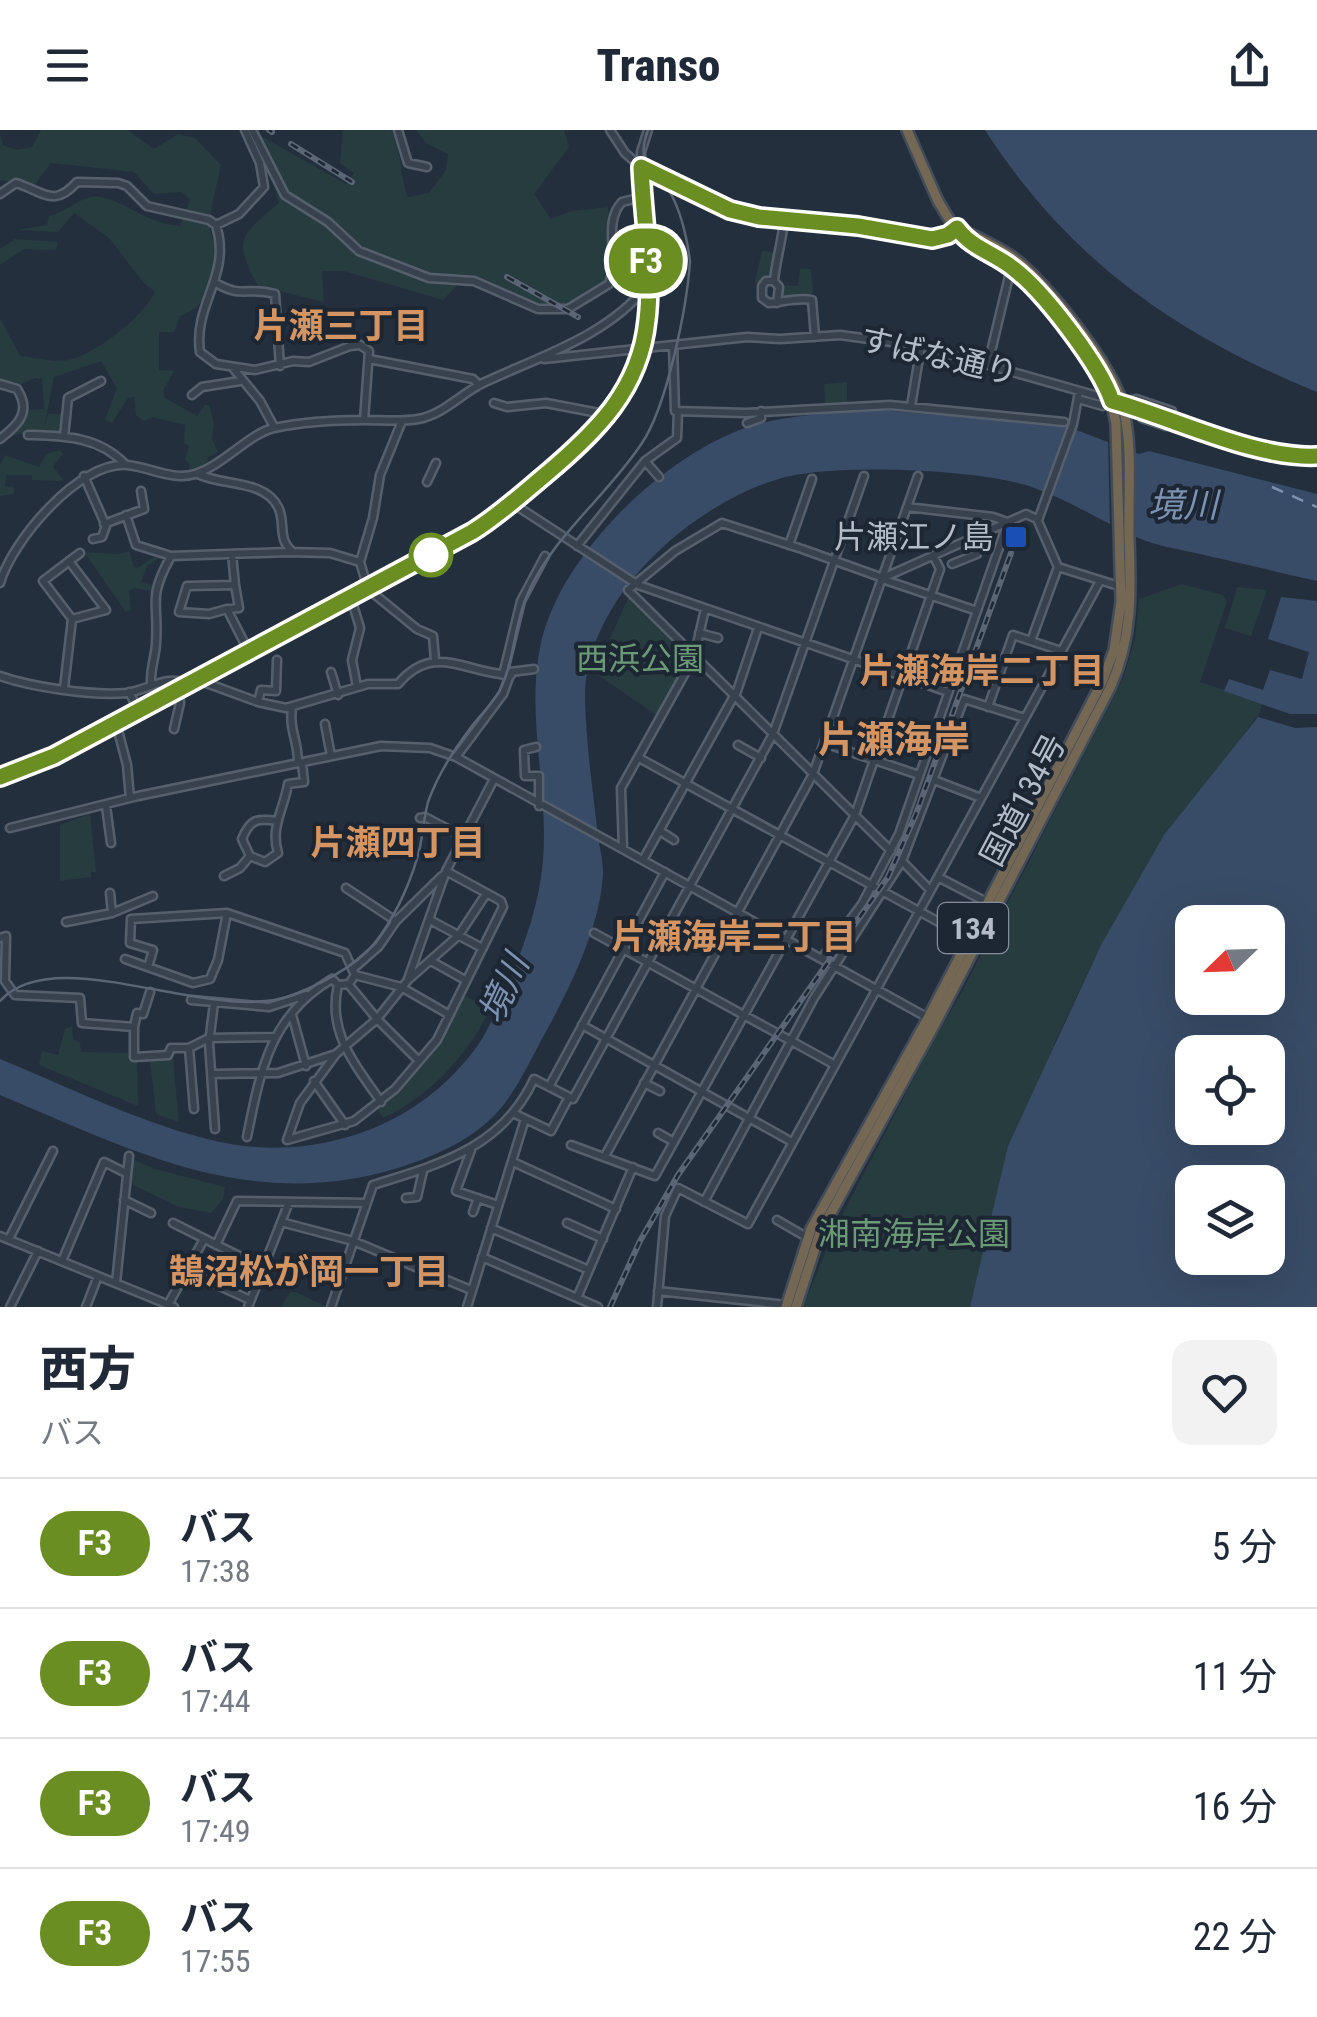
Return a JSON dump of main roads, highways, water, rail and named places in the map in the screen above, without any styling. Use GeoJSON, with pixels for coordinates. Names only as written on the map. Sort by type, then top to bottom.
{"type":"FeatureCollection","features":[{"type":"Feature","properties":{"kind":"highway","name":"国道134号"},"geometry":{"type":"LineString","coordinates":[[793,1306],[820,1233],[932,1021],[1108,669],[1126,588],[1121,441],[1097,368],[1011,266],[976,247],[957,228],[938,201],[906,130]]}},
{"type":"Feature","properties":{"kind":"highway"},"geometry":{"type":"LineString","coordinates":[[0,776],[54,756],[472,532],[584,441],[609,415],[632,380],[643,348],[648,285],[641,167],[730,210],[932,239],[957,228]]}},
{"type":"Feature","properties":{"kind":"highway","name":"国道134号"},"geometry":{"type":"LineString","coordinates":[[957,228],[1008,254],[1036,280],[1103,363],[1107,406]]}},
{"type":"Feature","properties":{"kind":"highway","name":"国道134号"},"geometry":{"type":"LineString","coordinates":[[793,1306],[808,1238],[932,1021],[968,938],[990,904]]}},
{"type":"Feature","properties":{"kind":"water"},"geometry":{"type":"Polygon","coordinates":[[[985,130],[1317,130],[1317,392],[1217,345],[1129,288],[1052,218],[985,130]]]}},
{"type":"Feature","properties":{"kind":"water","name":"境川"},"geometry":{"type":"Polygon","coordinates":[[[852,411],[1066,426],[1139,454],[1149,451],[1317,494],[1317,581],[1153,543],[1029,486],[976,475],[869,469],[806,473],[748,491],[713,509],[649,560],[623,592],[603,626],[589,662],[585,699],[603,867],[596,915],[572,979],[524,1074],[501,1108],[479,1129],[440,1152],[398,1168],[344,1180],[292,1183],[242,1179],[146,1155],[0,1095],[0,1059],[160,1125],[226,1143],[288,1147],[320,1144],[381,1125],[434,1092],[458,1070],[487,1030],[535,908],[544,834],[536,724],[537,670],[552,609],[570,576],[620,512],[683,460],[748,427],[773,420],[852,411]]]}},
{"type":"Feature","properties":{"kind":"water"},"geometry":{"type":"Polygon","coordinates":[[[1281,597],[1317,601],[1317,714],[1290,714],[1224,691],[1229,679],[1263,690],[1270,670],[1302,679],[1309,652],[1268,639],[1281,597]]]}},
{"type":"Feature","properties":{"kind":"water"},"geometry":{"type":"Polygon","coordinates":[[[1258,717],[1295,728],[1317,727],[1317,1307],[970,1307],[1008,1146],[1101,945],[1164,835],[1258,717]]]}},
{"type":"Feature","properties":{"kind":"tunnel"},"geometry":{"type":"LineString","coordinates":[[1127,414],[1133,394]]}},
{"type":"Feature","properties":{"kind":"tunnel"},"geometry":{"type":"LineString","coordinates":[[1103,406],[1142,418]]}},
{"type":"Feature","properties":{"kind":"tram line"},"geometry":{"type":"LineString","coordinates":[[0,1001],[25,984],[58,978],[260,1002],[293,995],[329,978],[363,955],[380,936],[399,905],[413,870],[436,783],[501,688],[523,605],[539,572],[642,443],[660,405],[680,329],[690,261],[674,200],[645,159],[648,130]]}},
{"type":"Feature","properties":{"kind":"railway"},"geometry":{"type":"LineString","coordinates":[[291,144],[352,182]]}},
{"type":"Feature","properties":{"kind":"railway"},"geometry":{"type":"LineString","coordinates":[[507,277],[578,317]]}},
{"type":"Feature","properties":{"kind":"railway"},"geometry":{"type":"LineString","coordinates":[[610,1307],[640,1241],[678,1175],[888,877],[916,814],[1011,553]]}},
{"type":"Feature","properties":{"kind":"place","name":"片瀬江ノ島"},"geometry":{"type":"Point","coordinates":[1016,537]}},
{"type":"Feature","properties":{"kind":"district","name":"片瀬三丁目"},"geometry":{"type":"Point","coordinates":[341,326]}},
{"type":"Feature","properties":{"kind":"district","name":"片瀬海岸二丁目"},"geometry":{"type":"Point","coordinates":[982,671]}},
{"type":"Feature","properties":{"kind":"district","name":"片瀬海岸"},"geometry":{"type":"Point","coordinates":[894,740]}},
{"type":"Feature","properties":{"kind":"district","name":"片瀬四丁目"},"geometry":{"type":"Point","coordinates":[398,843]}},
{"type":"Feature","properties":{"kind":"district","name":"片瀬海岸三丁目"},"geometry":{"type":"Point","coordinates":[734,937]}},
{"type":"Feature","properties":{"kind":"district","name":"鵠沼松が岡一丁目"},"geometry":{"type":"Point","coordinates":[309,1272]}},
{"type":"Feature","properties":{"kind":"park label","name":"西浜公園"},"geometry":{"type":"Point","coordinates":[640,659]}},
{"type":"Feature","properties":{"kind":"park label","name":"湘南海岸公園"},"geometry":{"type":"Point","coordinates":[914,1234]}}]}
